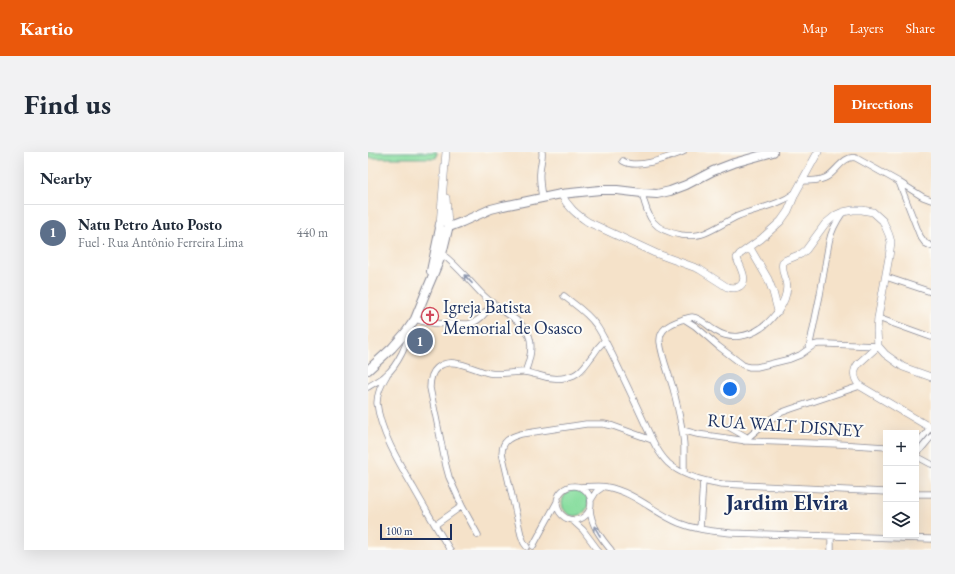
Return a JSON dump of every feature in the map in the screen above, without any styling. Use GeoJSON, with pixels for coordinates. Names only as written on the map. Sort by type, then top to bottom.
{"type":"FeatureCollection","features":[{"type":"Feature","properties":{"kind":"main road"},"geometry":{"type":"LineString","coordinates":[[445,226],[462,222],[490,209],[561,194],[600,190],[617,190],[642,194],[657,194],[686,185],[713,171],[734,163],[772,152]]}},
{"type":"Feature","properties":{"kind":"main road"},"geometry":{"type":"LineString","coordinates":[[368,370],[392,348],[410,328],[415,319],[442,254],[445,226]]}},
{"type":"Feature","properties":{"kind":"main road"},"geometry":{"type":"LineString","coordinates":[[428,287],[445,226]]}},
{"type":"Feature","properties":{"kind":"street"},"geometry":{"type":"LineString","coordinates":[[445,226],[444,180],[446,152]]}},
{"type":"Feature","properties":{"kind":"street"},"geometry":{"type":"LineString","coordinates":[[542,198],[540,172],[543,152]]}},
{"type":"Feature","properties":{"kind":"street"},"geometry":{"type":"LineString","coordinates":[[623,161],[630,164],[647,163],[683,152]]}},
{"type":"Feature","properties":{"kind":"street"},"geometry":{"type":"LineString","coordinates":[[561,194],[571,209],[588,222],[655,253],[699,269],[727,287],[737,288],[744,282],[737,258],[740,254],[772,231],[781,221],[788,211],[796,192],[818,152]]}},
{"type":"Feature","properties":{"kind":"street"},"geometry":{"type":"LineString","coordinates":[[802,181],[825,178],[846,160],[854,157],[923,197],[931,200]]}},
{"type":"Feature","properties":{"kind":"street"},"geometry":{"type":"LineString","coordinates":[[899,182],[920,236],[925,243],[931,246]]}},
{"type":"Feature","properties":{"kind":"street"},"geometry":{"type":"LineString","coordinates":[[642,194],[650,218],[656,225],[663,230],[672,233],[694,236],[704,234],[738,216],[773,205],[796,192]]}},
{"type":"Feature","properties":{"kind":"street"},"geometry":{"type":"LineString","coordinates":[[684,473],[684,445],[682,430],[674,392],[661,348],[660,336],[663,331],[667,326],[674,322],[692,317],[700,320],[724,336],[738,337],[762,328],[778,311],[787,292],[787,286],[782,271],[783,262],[806,250],[825,224],[831,218],[843,212],[852,210],[869,210],[873,212],[883,221],[887,228],[891,242],[878,318],[878,346],[885,354],[903,367],[931,377]]}},
{"type":"Feature","properties":{"kind":"street"},"geometry":{"type":"LineString","coordinates":[[809,348],[831,234],[835,223],[843,212]]}},
{"type":"Feature","properties":{"kind":"street"},"geometry":{"type":"LineString","coordinates":[[750,248],[768,279],[778,311]]}},
{"type":"Feature","properties":{"kind":"street"},"geometry":{"type":"LineString","coordinates":[[442,254],[455,265],[493,304],[517,320],[526,331],[530,338],[531,345],[530,356],[524,372]]}},
{"type":"Feature","properties":{"kind":"street"},"geometry":{"type":"LineString","coordinates":[[886,277],[931,292]]}},
{"type":"Feature","properties":{"kind":"street"},"geometry":{"type":"LineString","coordinates":[[564,296],[586,313],[596,325],[623,377],[652,440],[668,463],[684,473],[704,481],[722,484],[883,492]]}},
{"type":"Feature","properties":{"kind":"street"},"geometry":{"type":"LineString","coordinates":[[415,319],[422,322],[435,324],[468,324],[481,318],[493,304]]}},
{"type":"Feature","properties":{"kind":"street"},"geometry":{"type":"LineString","coordinates":[[878,318],[931,337]]}},
{"type":"Feature","properties":{"kind":"street"},"geometry":{"type":"LineString","coordinates":[[684,319],[695,326],[735,359],[749,368],[757,368],[790,359],[800,355],[814,345],[878,346]]}},
{"type":"Feature","properties":{"kind":"street"},"geometry":{"type":"LineString","coordinates":[[410,328],[409,336],[397,360],[387,374],[378,394],[377,402],[380,418],[392,448],[450,550]]}},
{"type":"Feature","properties":{"kind":"street"},"geometry":{"type":"LineString","coordinates":[[478,535],[455,491],[446,466],[430,388],[431,376],[434,370],[440,366],[451,363],[495,374],[524,372],[552,378],[569,377],[575,375],[583,368],[604,341]]}},
{"type":"Feature","properties":{"kind":"street"},"geometry":{"type":"LineString","coordinates":[[878,346],[855,367],[854,377],[860,386],[930,428],[919,441]]}},
{"type":"Feature","properties":{"kind":"street"},"geometry":{"type":"LineString","coordinates":[[368,387],[387,374]]}},
{"type":"Feature","properties":{"kind":"street"},"geometry":{"type":"LineString","coordinates":[[729,427],[746,439],[768,421],[791,409],[860,386]]}},
{"type":"Feature","properties":{"kind":"street"},"geometry":{"type":"LineString","coordinates":[[652,440],[613,426],[594,424],[521,434],[506,440],[503,444],[502,454],[524,543],[531,548],[560,495],[570,487],[605,487],[617,490],[629,495],[679,523],[700,529],[731,533],[931,539]]}},
{"type":"Feature","properties":{"kind":"street","name":"RUA WALT DISNEY"},"geometry":{"type":"LineString","coordinates":[[682,430],[698,434],[746,439],[883,447]]}},
{"type":"Feature","properties":{"kind":"street"},"geometry":{"type":"LineString","coordinates":[[919,451],[931,437]]}},
{"type":"Feature","properties":{"kind":"street"},"geometry":{"type":"LineString","coordinates":[[919,457],[931,464]]}},
{"type":"Feature","properties":{"kind":"street"},"geometry":{"type":"LineString","coordinates":[[700,529],[704,481]]}},
{"type":"Feature","properties":{"kind":"street"},"geometry":{"type":"LineString","coordinates":[[580,487],[589,494],[591,500],[590,509],[592,521],[602,539],[611,550]]}},
{"type":"Feature","properties":{"kind":"street"},"geometry":{"type":"LineString","coordinates":[[591,500],[599,489],[605,487]]}},
{"type":"Feature","properties":{"kind":"street"},"geometry":{"type":"LineString","coordinates":[[919,494],[931,494]]}},
{"type":"Feature","properties":{"kind":"street"},"geometry":{"type":"LineString","coordinates":[[558,499],[561,514],[568,519],[578,520],[583,518],[590,509]]}},
{"type":"Feature","properties":{"kind":"street"},"geometry":{"type":"LineString","coordinates":[[435,524],[462,506]]}},
{"type":"Feature","properties":{"kind":"street"},"geometry":{"type":"LineString","coordinates":[[548,519],[561,514]]}},
{"type":"Feature","properties":{"kind":"street"},"geometry":{"type":"LineString","coordinates":[[572,520],[583,530],[598,550]]}},
{"type":"Feature","properties":{"kind":"street"},"geometry":{"type":"LineString","coordinates":[[831,536],[831,550]]}},
{"type":"Feature","properties":{"kind":"green space"},"geometry":{"type":"Polygon","coordinates":[[[368,152],[437,152],[436,158],[368,158],[368,152]]]}},
{"type":"Feature","properties":{"kind":"green space"},"geometry":{"type":"Polygon","coordinates":[[[575,490],[584,494],[588,503],[584,512],[575,516],[566,512],[562,503],[566,494],[575,490]]]}},
{"type":"Feature","properties":{"kind":"building"},"geometry":{"type":"Polygon","coordinates":[[[418,332],[425,336],[424,340],[428,341],[428,346],[423,343],[419,349],[415,347],[417,342],[413,338],[418,332]]]}},
{"type":"Feature","properties":{"kind":"place","name":"Igreja Batista Memorial de Osasco"},"geometry":{"type":"Point","coordinates":[430,316]}},
{"type":"Feature","properties":{"kind":"place","name":"Natu Petro Auto Posto"},"geometry":{"type":"Point","coordinates":[420,341]}},
{"type":"Feature","properties":{"kind":"district","name":"Jardim Elvira"},"geometry":{"type":"Point","coordinates":[787,502]}}]}
